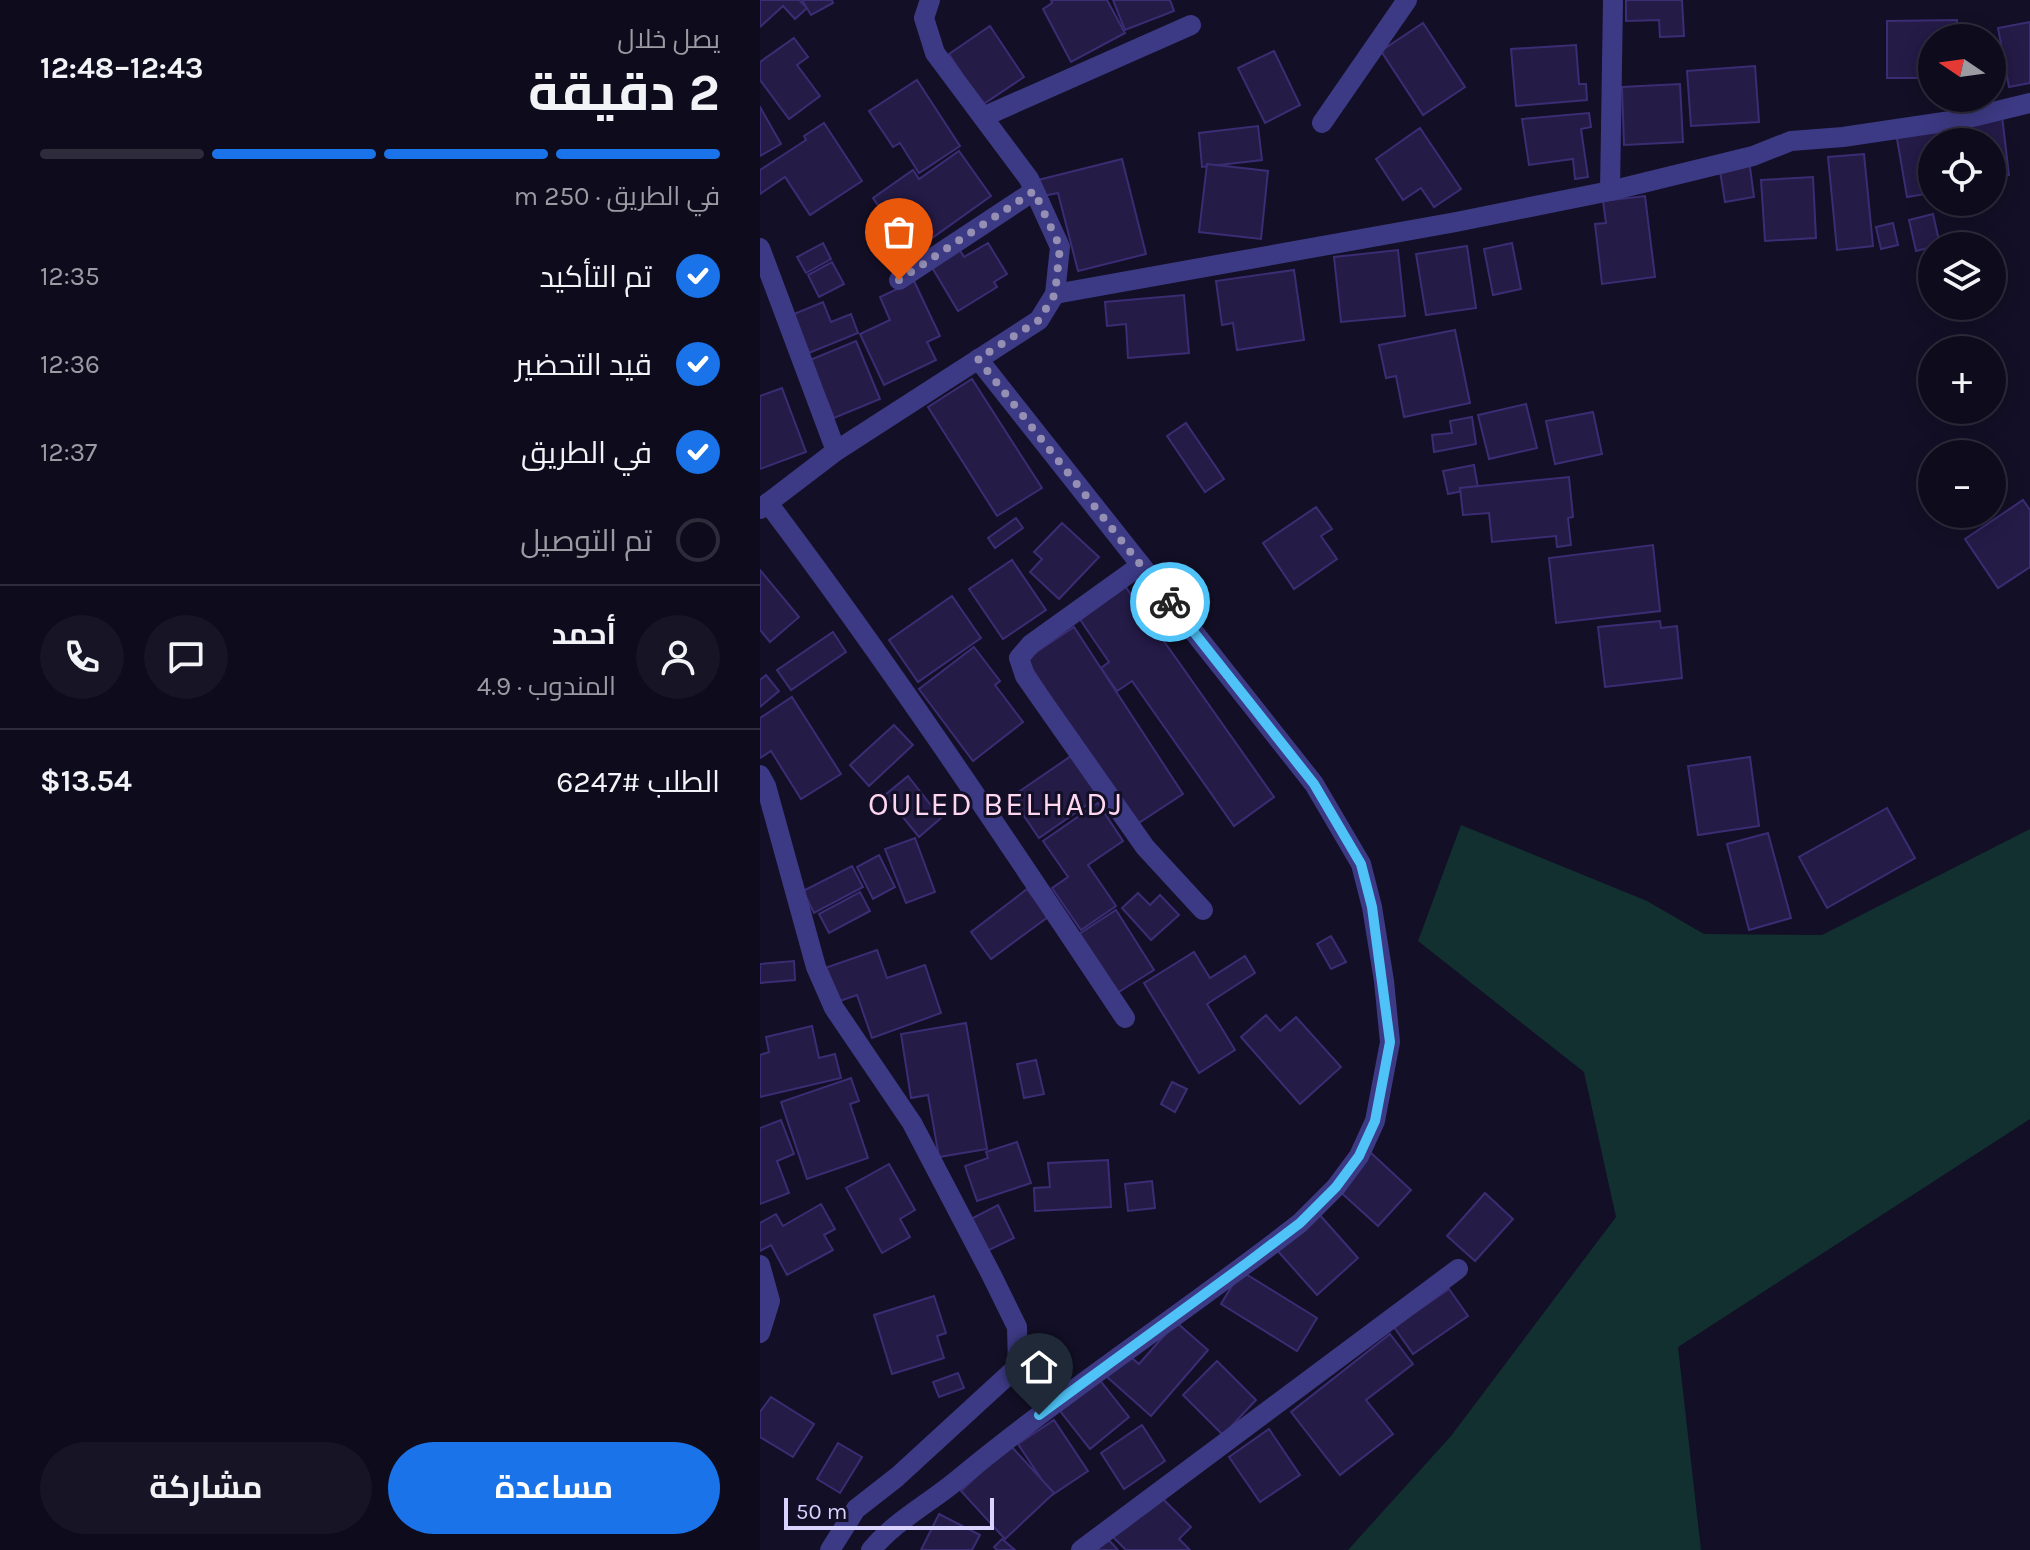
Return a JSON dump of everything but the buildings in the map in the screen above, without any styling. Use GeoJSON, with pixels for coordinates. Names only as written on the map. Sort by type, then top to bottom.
{"type":"FeatureCollection","features":[{"type":"Feature","properties":{"kind":"street"},"geometry":{"type":"LineString","coordinates":[[930,0],[924,18],[935,53],[1029,179],[1060,247],[1055,294],[1039,320],[836,451],[764,506],[847,608],[1125,1018]]}},
{"type":"Feature","properties":{"kind":"street"},"geometry":{"type":"LineString","coordinates":[[1322,123],[1407,0]]}},
{"type":"Feature","properties":{"kind":"street"},"geometry":{"type":"LineString","coordinates":[[1610,191],[1613,0]]}},
{"type":"Feature","properties":{"kind":"street"},"geometry":{"type":"LineString","coordinates":[[983,117],[1191,25]]}},
{"type":"Feature","properties":{"kind":"street"},"geometry":{"type":"LineString","coordinates":[[1055,294],[1610,191],[1753,156],[1791,141],[1843,137],[1964,119],[2030,103]]}},
{"type":"Feature","properties":{"kind":"street"},"geometry":{"type":"LineString","coordinates":[[899,280],[1034,191]]}},
{"type":"Feature","properties":{"kind":"street"},"geometry":{"type":"LineString","coordinates":[[760,248],[836,451]]}},
{"type":"Feature","properties":{"kind":"street"},"geometry":{"type":"LineString","coordinates":[[871,1550],[881,1538],[1014,1433],[1300,1223],[1336,1187],[1359,1156],[1375,1121],[1390,1042],[1372,907],[1361,864],[1314,784],[978,359]]}},
{"type":"Feature","properties":{"kind":"street"},"geometry":{"type":"LineString","coordinates":[[1141,565],[1031,644],[1019,658],[1025,676],[1145,847],[1203,910]]}},
{"type":"Feature","properties":{"kind":"street"},"geometry":{"type":"LineString","coordinates":[[760,775],[766,786],[816,967],[834,1008],[912,1123],[1017,1327],[1018,1366],[897,1477],[856,1509],[830,1550]]}},
{"type":"Feature","properties":{"kind":"street"},"geometry":{"type":"LineString","coordinates":[[760,1333],[770,1301],[761,1267]]}},
{"type":"Feature","properties":{"kind":"street"},"geometry":{"type":"LineString","coordinates":[[1081,1550],[1458,1269]]}},
{"type":"Feature","properties":{"kind":"green space"},"geometry":{"type":"Polygon","coordinates":[[[1461,825],[1647,901],[1704,934],[1822,935],[2030,829],[2030,1119],[1678,1347],[1701,1550],[1348,1550],[1451,1436],[1616,1217],[1584,1072],[1418,941],[1461,825]]]}},
{"type":"Feature","properties":{"kind":"way so far"},"geometry":{"type":"LineString","coordinates":[[899,280],[1034,191],[1060,247],[1055,294],[1039,320],[978,359],[1170,602]]}},
{"type":"Feature","properties":{"kind":"district","name":"OULED BELHADJ"},"geometry":{"type":"Point","coordinates":[996,804]}},
{"type":"Feature","properties":{"kind":"route"},"geometry":{"type":"LineString","coordinates":[[1039,1415],[1300,1223],[1336,1187],[1359,1156],[1375,1121],[1390,1042],[1372,907],[1361,864],[1314,784],[1170,602]]}}]}
